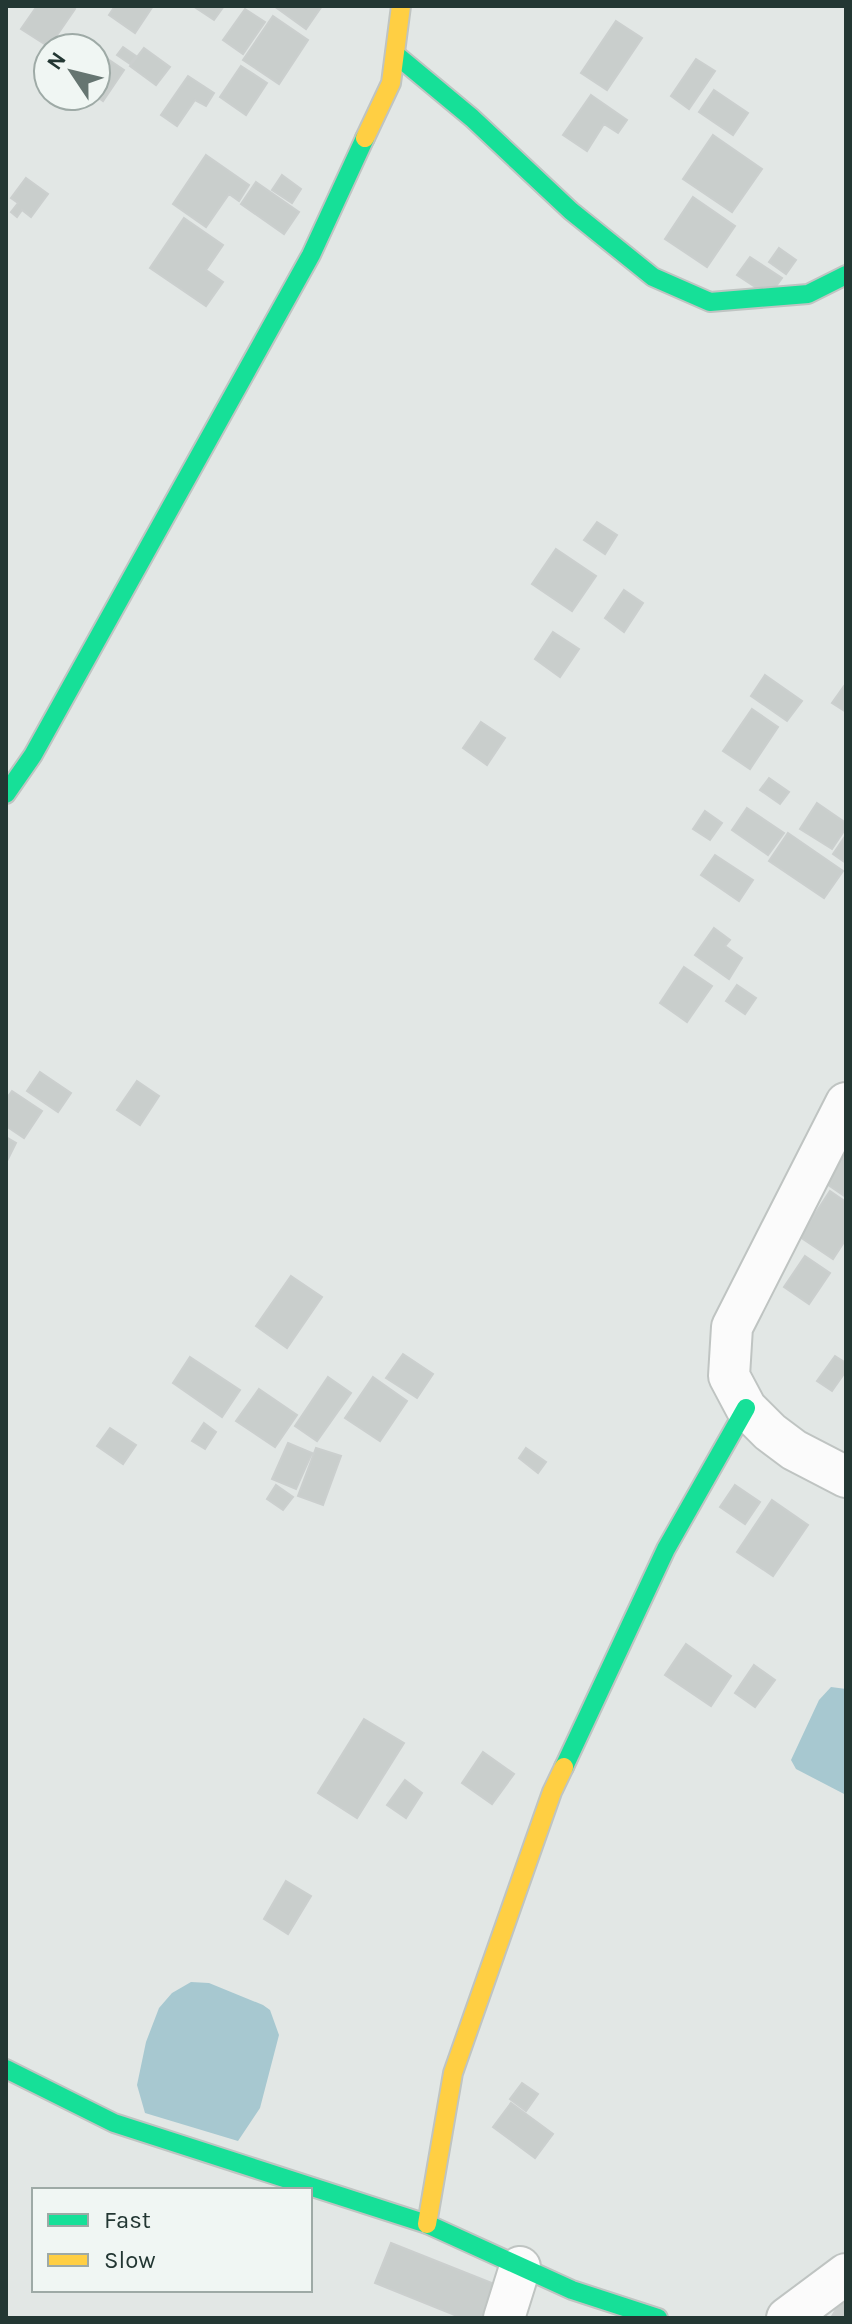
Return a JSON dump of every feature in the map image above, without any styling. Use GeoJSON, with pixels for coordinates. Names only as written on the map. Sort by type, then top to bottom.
{"type":"FeatureCollection","features":[{"type":"Feature","properties":{"kind":"street"},"geometry":{"type":"LineString","coordinates":[[6,794],[33,755],[311,255],[391,83],[401,6]]}},
{"type":"Feature","properties":{"kind":"street"},"geometry":{"type":"LineString","coordinates":[[395,54],[472,118],[571,211],[653,277],[710,302],[808,294],[846,275]]}},
{"type":"Feature","properties":{"kind":"street"},"geometry":{"type":"LineString","coordinates":[[846,1103],[732,1327],[729,1376],[746,1408],[770,1432],[794,1450],[846,1477]]}},
{"type":"Feature","properties":{"kind":"street"},"geometry":{"type":"LineString","coordinates":[[427,2224],[453,2073],[552,1792],[666,1549],[746,1408]]}},
{"type":"Feature","properties":{"kind":"street"},"geometry":{"type":"LineString","coordinates":[[6,2069],[114,2123],[427,2224],[572,2290],[658,2318]]}},
{"type":"Feature","properties":{"kind":"street"},"geometry":{"type":"LineString","coordinates":[[504,2318],[520,2267]]}},
{"type":"Feature","properties":{"kind":"street"},"geometry":{"type":"LineString","coordinates":[[787,2318],[846,2274]]}},
{"type":"Feature","properties":{"kind":"water"},"geometry":{"type":"Polygon","coordinates":[[[831,1687],[846,1689],[846,1795],[796,1769],[791,1760],[819,1700],[831,1687]]]}},
{"type":"Feature","properties":{"kind":"water"},"geometry":{"type":"Polygon","coordinates":[[[191,1982],[209,1983],[263,2005],[270,2010],[279,2035],[260,2108],[238,2141],[145,2113],[137,2085],[146,2042],[159,2008],[172,1993],[191,1982]]]}},
{"type":"Feature","properties":{"kind":"building"},"geometry":{"type":"Polygon","coordinates":[[[37,6],[71,6],[75,9],[59,32],[32,32],[32,36],[21,29],[37,6]]]}},
{"type":"Feature","properties":{"kind":"building"},"geometry":{"type":"Polygon","coordinates":[[[115,6],[153,6],[135,33],[109,15],[115,6]]]}},
{"type":"Feature","properties":{"kind":"building"},"geometry":{"type":"Polygon","coordinates":[[[193,6],[224,6],[214,20],[193,6]]]}},
{"type":"Feature","properties":{"kind":"building"},"geometry":{"type":"Polygon","coordinates":[[[274,6],[322,6],[306,29],[274,6]]]}},
{"type":"Feature","properties":{"kind":"building"},"geometry":{"type":"Polygon","coordinates":[[[245,9],[265,22],[243,54],[223,40],[245,9]]]}},
{"type":"Feature","properties":{"kind":"building"},"geometry":{"type":"Polygon","coordinates":[[[273,16],[308,40],[279,84],[243,60],[273,16]]]}},
{"type":"Feature","properties":{"kind":"building"},"geometry":{"type":"Polygon","coordinates":[[[616,21],[642,38],[607,90],[581,73],[616,21]]]}},
{"type":"Feature","properties":{"kind":"building"},"geometry":{"type":"Polygon","coordinates":[[[123,47],[136,56],[130,64],[117,55],[123,47]]]}},
{"type":"Feature","properties":{"kind":"building"},"geometry":{"type":"Polygon","coordinates":[[[144,48],[170,67],[156,85],[130,66],[144,48]]]}},
{"type":"Feature","properties":{"kind":"building"},"geometry":{"type":"Polygon","coordinates":[[[696,59],[715,71],[689,109],[671,96],[696,59]]]}},
{"type":"Feature","properties":{"kind":"building"},"geometry":{"type":"Polygon","coordinates":[[[112,62],[124,70],[112,88],[112,62]]]}},
{"type":"Feature","properties":{"kind":"building"},"geometry":{"type":"Polygon","coordinates":[[[241,66],[267,83],[246,115],[220,97],[241,66]]]}},
{"type":"Feature","properties":{"kind":"building"},"geometry":{"type":"Polygon","coordinates":[[[188,76],[214,93],[206,106],[195,100],[177,126],[161,115],[188,76]]]}},
{"type":"Feature","properties":{"kind":"building"},"geometry":{"type":"Polygon","coordinates":[[[714,90],[748,113],[733,135],[699,112],[714,90]]]}},
{"type":"Feature","properties":{"kind":"building"},"geometry":{"type":"Polygon","coordinates":[[[591,95],[627,120],[618,133],[604,124],[587,151],[563,135],[591,95]]]}},
{"type":"Feature","properties":{"kind":"building"},"geometry":{"type":"Polygon","coordinates":[[[713,135],[762,169],[732,212],[683,179],[713,135]]]}},
{"type":"Feature","properties":{"kind":"building"},"geometry":{"type":"Polygon","coordinates":[[[206,155],[249,185],[239,201],[229,194],[206,227],[173,204],[206,155]]]}},
{"type":"Feature","properties":{"kind":"building"},"geometry":{"type":"Polygon","coordinates":[[[282,175],[301,189],[292,203],[272,190],[282,175]]]}},
{"type":"Feature","properties":{"kind":"building"},"geometry":{"type":"Polygon","coordinates":[[[26,178],[48,194],[31,217],[22,210],[17,217],[11,212],[18,203],[11,198],[26,178]]]}},
{"type":"Feature","properties":{"kind":"building"},"geometry":{"type":"Polygon","coordinates":[[[256,182],[299,212],[284,234],[241,204],[256,182]]]}},
{"type":"Feature","properties":{"kind":"building"},"geometry":{"type":"Polygon","coordinates":[[[693,197],[735,226],[707,267],[665,239],[693,197]]]}},
{"type":"Feature","properties":{"kind":"building"},"geometry":{"type":"Polygon","coordinates":[[[184,218],[223,245],[206,270],[223,282],[206,306],[150,268],[184,218]]]}},
{"type":"Feature","properties":{"kind":"building"},"geometry":{"type":"Polygon","coordinates":[[[779,248],[796,260],[786,274],[769,262],[779,248]]]}},
{"type":"Feature","properties":{"kind":"building"},"geometry":{"type":"Polygon","coordinates":[[[750,257],[782,278],[769,296],[737,275],[750,257]]]}},
{"type":"Feature","properties":{"kind":"building"},"geometry":{"type":"Polygon","coordinates":[[[597,522],[617,535],[605,554],[584,540],[597,522]]]}},
{"type":"Feature","properties":{"kind":"building"},"geometry":{"type":"Polygon","coordinates":[[[556,549],[596,576],[572,611],[532,584],[556,549]]]}},
{"type":"Feature","properties":{"kind":"building"},"geometry":{"type":"Polygon","coordinates":[[[624,590],[643,603],[624,632],[605,618],[624,590]]]}},
{"type":"Feature","properties":{"kind":"building"},"geometry":{"type":"Polygon","coordinates":[[[553,632],[579,649],[560,677],[535,659],[553,632]]]}},
{"type":"Feature","properties":{"kind":"building"},"geometry":{"type":"Polygon","coordinates":[[[765,675],[802,701],[787,721],[751,696],[765,675]]]}},
{"type":"Feature","properties":{"kind":"building"},"geometry":{"type":"Polygon","coordinates":[[[846,687],[846,712],[832,703],[846,687]]]}},
{"type":"Feature","properties":{"kind":"building"},"geometry":{"type":"Polygon","coordinates":[[[752,709],[778,727],[750,769],[723,751],[752,709]]]}},
{"type":"Feature","properties":{"kind":"building"},"geometry":{"type":"Polygon","coordinates":[[[481,722],[505,738],[487,765],[463,748],[481,722]]]}},
{"type":"Feature","properties":{"kind":"building"},"geometry":{"type":"Polygon","coordinates":[[[769,778],[789,792],[780,804],[760,790],[769,778]]]}},
{"type":"Feature","properties":{"kind":"building"},"geometry":{"type":"Polygon","coordinates":[[[817,803],[846,823],[832,849],[800,829],[817,803]]]}},
{"type":"Feature","properties":{"kind":"building"},"geometry":{"type":"Polygon","coordinates":[[[747,808],[784,833],[768,855],[732,830],[747,808]]]}},
{"type":"Feature","properties":{"kind":"building"},"geometry":{"type":"Polygon","coordinates":[[[705,811],[722,823],[710,840],[693,829],[705,811]]]}},
{"type":"Feature","properties":{"kind":"building"},"geometry":{"type":"Polygon","coordinates":[[[788,833],[843,871],[824,898],[769,861],[788,833]]]}},
{"type":"Feature","properties":{"kind":"building"},"geometry":{"type":"Polygon","coordinates":[[[846,835],[846,863],[833,854],[846,835]]]}},
{"type":"Feature","properties":{"kind":"building"},"geometry":{"type":"Polygon","coordinates":[[[715,855],[753,880],[739,901],[701,875],[715,855]]]}},
{"type":"Feature","properties":{"kind":"building"},"geometry":{"type":"Polygon","coordinates":[[[714,928],[730,940],[725,946],[742,958],[729,979],[695,955],[714,928]]]}},
{"type":"Feature","properties":{"kind":"building"},"geometry":{"type":"Polygon","coordinates":[[[684,967],[712,986],[687,1022],[660,1003],[684,967]]]}},
{"type":"Feature","properties":{"kind":"building"},"geometry":{"type":"Polygon","coordinates":[[[737,985],[756,998],[745,1014],[726,1001],[737,985]]]}},
{"type":"Feature","properties":{"kind":"building"},"geometry":{"type":"Polygon","coordinates":[[[40,1072],[71,1093],[58,1112],[27,1091],[40,1072]]]}},
{"type":"Feature","properties":{"kind":"building"},"geometry":{"type":"Polygon","coordinates":[[[137,1081],[159,1096],[140,1125],[117,1110],[137,1081]]]}},
{"type":"Feature","properties":{"kind":"building"},"geometry":{"type":"Polygon","coordinates":[[[12,1091],[42,1111],[24,1138],[6,1126],[6,1099],[12,1091]]]}},
{"type":"Feature","properties":{"kind":"building"},"geometry":{"type":"Polygon","coordinates":[[[6,1137],[16,1143],[6,1163],[6,1137]]]}},
{"type":"Feature","properties":{"kind":"building"},"geometry":{"type":"Polygon","coordinates":[[[846,1138],[846,1197],[818,1178],[846,1138]]]}},
{"type":"Feature","properties":{"kind":"building"},"geometry":{"type":"Polygon","coordinates":[[[830,1191],[846,1202],[846,1239],[833,1259],[800,1237],[830,1191]]]}},
{"type":"Feature","properties":{"kind":"building"},"geometry":{"type":"Polygon","coordinates":[[[805,1256],[830,1273],[809,1304],[784,1287],[805,1256]]]}},
{"type":"Feature","properties":{"kind":"building"},"geometry":{"type":"Polygon","coordinates":[[[291,1276],[322,1297],[287,1348],[256,1326],[291,1276]]]}},
{"type":"Feature","properties":{"kind":"building"},"geometry":{"type":"Polygon","coordinates":[[[403,1354],[433,1374],[417,1398],[386,1378],[403,1354]]]}},
{"type":"Feature","properties":{"kind":"building"},"geometry":{"type":"Polygon","coordinates":[[[835,1356],[846,1363],[846,1371],[832,1391],[817,1381],[835,1356]]]}},
{"type":"Feature","properties":{"kind":"building"},"geometry":{"type":"Polygon","coordinates":[[[190,1357],[240,1390],[222,1417],[173,1383],[190,1357]]]}},
{"type":"Feature","properties":{"kind":"building"},"geometry":{"type":"Polygon","coordinates":[[[328,1377],[351,1393],[317,1441],[295,1426],[328,1377]]]}},
{"type":"Feature","properties":{"kind":"building"},"geometry":{"type":"Polygon","coordinates":[[[373,1377],[407,1401],[380,1441],[345,1418],[373,1377]]]}},
{"type":"Feature","properties":{"kind":"building"},"geometry":{"type":"Polygon","coordinates":[[[259,1389],[297,1415],[275,1447],[236,1421],[259,1389]]]}},
{"type":"Feature","properties":{"kind":"building"},"geometry":{"type":"Polygon","coordinates":[[[204,1423],[216,1432],[205,1449],[192,1441],[204,1423]]]}},
{"type":"Feature","properties":{"kind":"building"},"geometry":{"type":"Polygon","coordinates":[[[110,1428],[136,1445],[123,1464],[97,1446],[110,1428]]]}},
{"type":"Feature","properties":{"kind":"building"},"geometry":{"type":"Polygon","coordinates":[[[288,1443],[312,1453],[296,1489],[272,1479],[288,1443]]]}},
{"type":"Feature","properties":{"kind":"building"},"geometry":{"type":"Polygon","coordinates":[[[316,1448],[341,1456],[323,1505],[298,1496],[316,1448]]]}},
{"type":"Feature","properties":{"kind":"building"},"geometry":{"type":"Polygon","coordinates":[[[526,1448],[546,1462],[538,1473],[519,1458],[526,1448]]]}},
{"type":"Feature","properties":{"kind":"building"},"geometry":{"type":"Polygon","coordinates":[[[276,1485],[293,1497],[283,1510],[267,1499],[276,1485]]]}},
{"type":"Feature","properties":{"kind":"building"},"geometry":{"type":"Polygon","coordinates":[[[735,1485],[760,1502],[745,1524],[720,1507],[735,1485]]]}},
{"type":"Feature","properties":{"kind":"building"},"geometry":{"type":"Polygon","coordinates":[[[772,1500],[808,1525],[773,1576],[737,1552],[772,1500]]]}},
{"type":"Feature","properties":{"kind":"building"},"geometry":{"type":"Polygon","coordinates":[[[686,1644],[731,1676],[711,1706],[665,1675],[686,1644]]]}},
{"type":"Feature","properties":{"kind":"building"},"geometry":{"type":"Polygon","coordinates":[[[754,1665],[775,1680],[755,1707],[735,1693],[754,1665]]]}},
{"type":"Feature","properties":{"kind":"building"},"geometry":{"type":"Polygon","coordinates":[[[364,1719],[404,1743],[357,1818],[318,1793],[364,1719]]]}},
{"type":"Feature","properties":{"kind":"building"},"geometry":{"type":"Polygon","coordinates":[[[483,1752],[514,1774],[492,1804],[462,1783],[483,1752]]]}},
{"type":"Feature","properties":{"kind":"building"},"geometry":{"type":"Polygon","coordinates":[[[405,1780],[422,1793],[406,1818],[387,1805],[405,1780]]]}},
{"type":"Feature","properties":{"kind":"building"},"geometry":{"type":"Polygon","coordinates":[[[286,1881],[311,1896],[288,1934],[264,1919],[286,1881]]]}},
{"type":"Feature","properties":{"kind":"building"},"geometry":{"type":"Polygon","coordinates":[[[522,2083],[538,2094],[526,2111],[510,2099],[522,2083]]]}},
{"type":"Feature","properties":{"kind":"building"},"geometry":{"type":"Polygon","coordinates":[[[511,2103],[553,2134],[535,2158],[493,2127],[511,2103]]]}},
{"type":"Feature","properties":{"kind":"building"},"geometry":{"type":"Polygon","coordinates":[[[391,2243],[502,2287],[490,2318],[462,2318],[375,2283],[391,2243]]]}},
{"type":"Feature","properties":{"kind":"building"},"geometry":{"type":"Polygon","coordinates":[[[846,2292],[846,2318],[831,2318],[846,2292]]]}},
{"type":"Feature","properties":{"kind":"traffic: fast"},"geometry":{"type":"LineString","coordinates":[[395,54],[472,118],[571,211],[653,277],[710,302],[808,294],[846,275]]}},
{"type":"Feature","properties":{"kind":"traffic: fast"},"geometry":{"type":"LineString","coordinates":[[6,794],[33,755],[311,255],[365,138]]}},
{"type":"Feature","properties":{"kind":"traffic: fast"},"geometry":{"type":"LineString","coordinates":[[564,1767],[666,1549],[746,1408]]}},
{"type":"Feature","properties":{"kind":"traffic: fast"},"geometry":{"type":"LineString","coordinates":[[6,2069],[114,2123],[427,2224],[572,2290],[658,2318]]}},
{"type":"Feature","properties":{"kind":"traffic: slow"},"geometry":{"type":"LineString","coordinates":[[365,138],[391,83],[401,6]]}},
{"type":"Feature","properties":{"kind":"traffic: slow"},"geometry":{"type":"LineString","coordinates":[[427,2224],[453,2073],[552,1792],[564,1767]]}}]}
